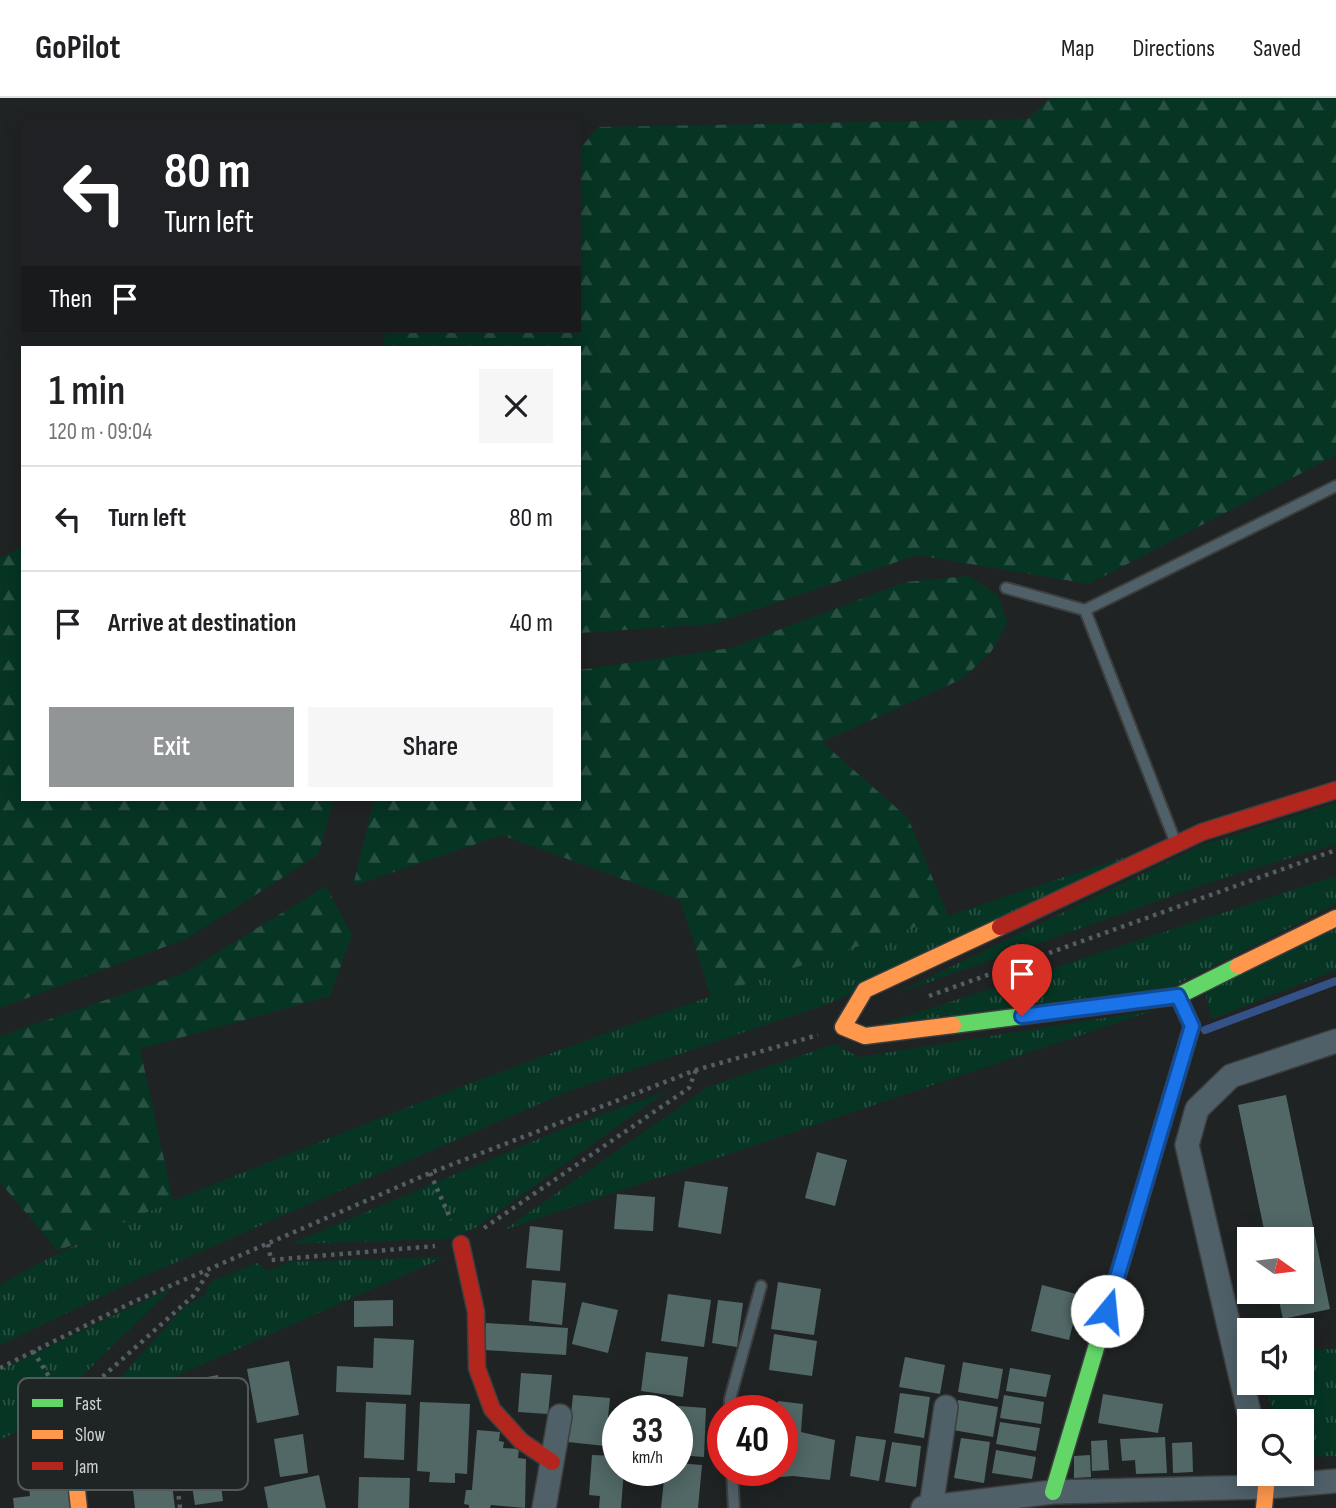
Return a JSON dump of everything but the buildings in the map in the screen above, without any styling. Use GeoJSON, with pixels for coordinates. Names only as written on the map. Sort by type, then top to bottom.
{"type":"FeatureCollection","features":[{"type":"Feature","properties":{"kind":"street"},"geometry":{"type":"LineString","coordinates":[[1336,790],[1202,832],[865,990],[843,1027],[865,1036],[1178,996],[1336,918]]}},
{"type":"Feature","properties":{"kind":"street"},"geometry":{"type":"LineString","coordinates":[[1053,1492],[1192,1026],[1178,996]]}},
{"type":"Feature","properties":{"kind":"street"},"geometry":{"type":"LineString","coordinates":[[1248,1409],[1187,1145],[1196,1110],[1231,1076],[1336,1041]]}},
{"type":"Feature","properties":{"kind":"street"},"geometry":{"type":"LineString","coordinates":[[461,1244],[476,1312],[477,1368],[492,1409],[521,1441],[552,1462]]}},
{"type":"Feature","properties":{"kind":"street"},"geometry":{"type":"LineString","coordinates":[[946,1407],[927,1508],[1053,1492],[1265,1489],[1336,1481]]}},
{"type":"Feature","properties":{"kind":"street"},"geometry":{"type":"LineString","coordinates":[[544,1508],[560,1416]]}},
{"type":"Feature","properties":{"kind":"street"},"geometry":{"type":"LineString","coordinates":[[77,1490],[79,1508]]}},
{"type":"Feature","properties":{"kind":"lane"},"geometry":{"type":"LineString","coordinates":[[1006,589],[1085,610],[1336,486]]}},
{"type":"Feature","properties":{"kind":"lane"},"geometry":{"type":"LineString","coordinates":[[1085,610],[1176,844]]}},
{"type":"Feature","properties":{"kind":"lane"},"geometry":{"type":"LineString","coordinates":[[731,1395],[761,1286]]}},
{"type":"Feature","properties":{"kind":"lane"},"geometry":{"type":"LineString","coordinates":[[733,1486],[734,1508]]}},
{"type":"Feature","properties":{"kind":"path"},"geometry":{"type":"LineString","coordinates":[[268,1244],[271,1259],[461,1244],[689,1088],[696,1069]]}},
{"type":"Feature","properties":{"kind":"path"},"geometry":{"type":"LineString","coordinates":[[0,1367],[210,1269],[430,1173],[461,1244]]}},
{"type":"Feature","properties":{"kind":"path"},"geometry":{"type":"LineString","coordinates":[[101,1378],[193,1296],[210,1269]]}},
{"type":"Feature","properties":{"kind":"path"},"geometry":{"type":"LineString","coordinates":[[33,1351],[50,1378]]}},
{"type":"Feature","properties":{"kind":"path"},"geometry":{"type":"LineString","coordinates":[[178,1490],[180,1508]]}},
{"type":"Feature","properties":{"kind":"green space"},"geometry":{"type":"Polygon","coordinates":[[[1050,98],[1336,98],[1336,455],[1089,584],[917,555],[713,624],[581,633],[581,346],[382,346],[386,333],[581,333],[581,148],[598,127],[1028,119],[1050,98]]]}},
{"type":"Feature","properties":{"kind":"green space"},"geometry":{"type":"Polygon","coordinates":[[[21,548],[21,801],[334,801],[318,855],[186,939],[0,1008],[0,558],[21,548]]]}},
{"type":"Feature","properties":{"kind":"green space"},"geometry":{"type":"Polygon","coordinates":[[[968,576],[998,595],[1007,623],[991,652],[962,679],[822,742],[908,818],[948,916],[711,996],[680,900],[502,835],[353,886],[374,801],[581,801],[581,670],[731,648],[906,582],[968,576]]]}},
{"type":"Feature","properties":{"kind":"green space"},"geometry":{"type":"Polygon","coordinates":[[[1336,803],[1336,844],[1217,880],[893,995],[1200,846],[1336,803]]]}},
{"type":"Feature","properties":{"kind":"green space"},"geometry":{"type":"Polygon","coordinates":[[[1170,842],[831,1003],[564,1093],[140,1278],[0,1345],[0,1285],[83,1241],[169,1202],[549,1054],[755,981],[1170,842]]]}},
{"type":"Feature","properties":{"kind":"green space"},"geometry":{"type":"Polygon","coordinates":[[[1336,876],[1336,904],[1172,987],[882,1024],[1336,876]]]}},
{"type":"Feature","properties":{"kind":"green space"},"geometry":{"type":"Polygon","coordinates":[[[326,886],[352,935],[330,996],[140,1049],[173,1201],[58,1251],[0,1182],[0,1036],[182,974],[326,886]]]}},
{"type":"Feature","properties":{"kind":"green space"},"geometry":{"type":"Polygon","coordinates":[[[1336,925],[1336,970],[1212,1019],[1204,990],[1336,925]]]}},
{"type":"Feature","properties":{"kind":"green space"},"geometry":{"type":"Polygon","coordinates":[[[1155,1010],[504,1230],[708,1087],[835,1044],[859,1057],[1155,1010]]]}},
{"type":"Feature","properties":{"kind":"green space"},"geometry":{"type":"Polygon","coordinates":[[[667,1091],[475,1228],[448,1239],[290,1244],[565,1128],[667,1091]]]}},
{"type":"Feature","properties":{"kind":"green space"},"geometry":{"type":"Polygon","coordinates":[[[445,1257],[172,1378],[120,1378],[182,1309],[205,1295],[210,1282],[257,1263],[268,1271],[290,1262],[445,1257]]]}},
{"type":"Feature","properties":{"kind":"green space"},"geometry":{"type":"Polygon","coordinates":[[[173,1287],[80,1378],[18,1378],[18,1431],[0,1440],[0,1370],[173,1287]]]}},
{"type":"Feature","properties":{"kind":"green space"},"geometry":{"type":"Polygon","coordinates":[[[1336,1349],[1336,1456],[1314,1457],[1314,1409],[1273,1409],[1267,1395],[1314,1395],[1314,1350],[1336,1349]]]}},
{"type":"Feature","properties":{"kind":"waterway"},"geometry":{"type":"LineString","coordinates":[[1205,1030],[1336,981]]}},
{"type":"Feature","properties":{"kind":"traffic: fast"},"geometry":{"type":"LineString","coordinates":[[953,1025],[1178,996],[1238,966]]}},
{"type":"Feature","properties":{"kind":"traffic: fast"},"geometry":{"type":"LineString","coordinates":[[1053,1492],[1163,1123]]}},
{"type":"Feature","properties":{"kind":"traffic: slow"},"geometry":{"type":"LineString","coordinates":[[1238,966],[1336,918]]}},
{"type":"Feature","properties":{"kind":"traffic: slow"},"geometry":{"type":"LineString","coordinates":[[953,1025],[865,1036],[843,1027],[865,990],[1000,927]]}},
{"type":"Feature","properties":{"kind":"traffic: slow"},"geometry":{"type":"LineString","coordinates":[[1264,1508],[1266,1487]]}},
{"type":"Feature","properties":{"kind":"traffic: slow"},"geometry":{"type":"LineString","coordinates":[[77,1490],[79,1508]]}},
{"type":"Feature","properties":{"kind":"traffic: jam"},"geometry":{"type":"LineString","coordinates":[[1000,927],[1202,832],[1336,790]]}},
{"type":"Feature","properties":{"kind":"traffic: jam"},"geometry":{"type":"LineString","coordinates":[[1163,1123],[1192,1026],[1178,996]]}},
{"type":"Feature","properties":{"kind":"traffic: jam"},"geometry":{"type":"LineString","coordinates":[[461,1244],[476,1312],[477,1368],[492,1409],[521,1441],[552,1462]]}},
{"type":"Feature","properties":{"kind":"route"},"geometry":{"type":"LineString","coordinates":[[1022,1016],[1178,996],[1192,1026],[1107,1311]]}}]}
